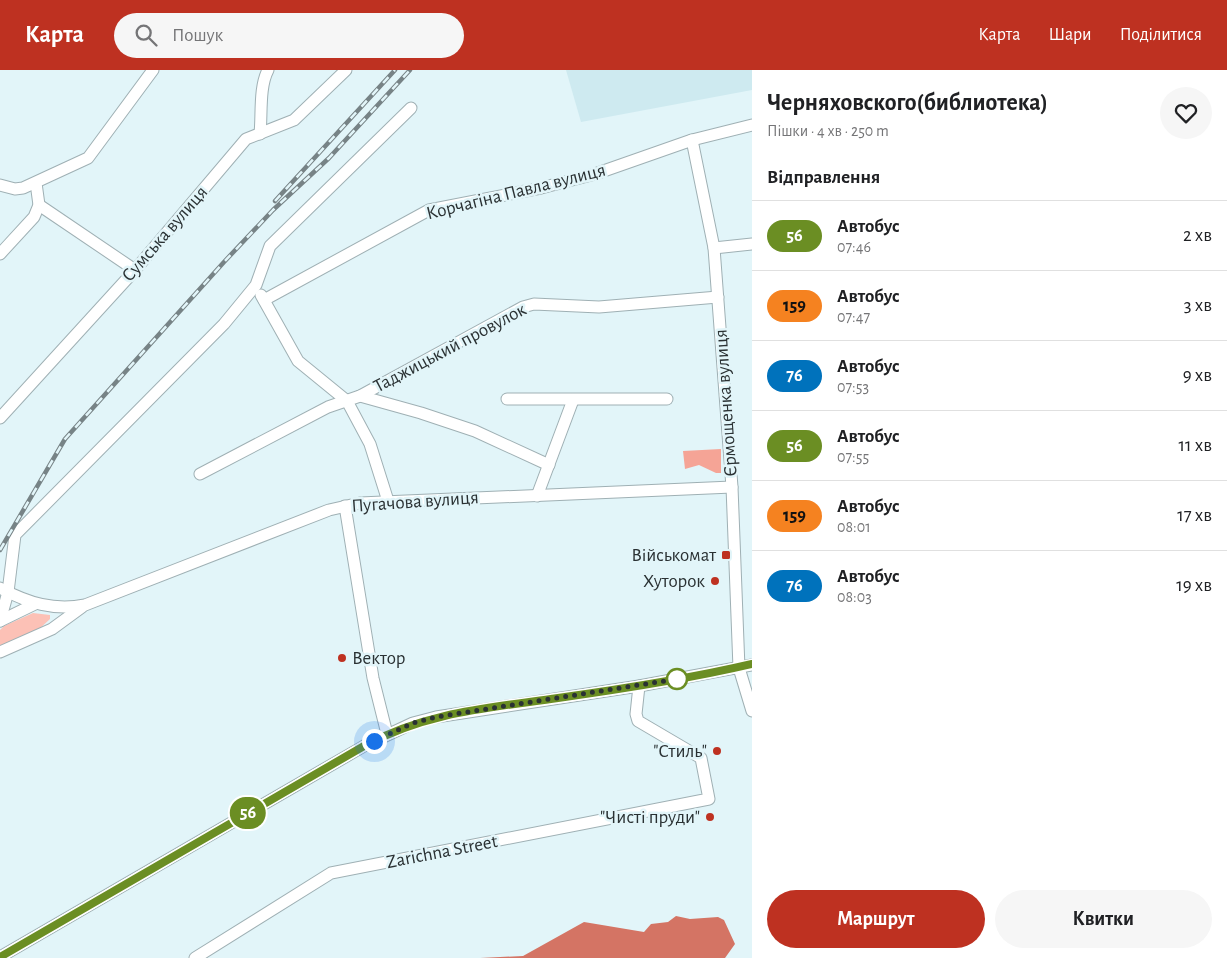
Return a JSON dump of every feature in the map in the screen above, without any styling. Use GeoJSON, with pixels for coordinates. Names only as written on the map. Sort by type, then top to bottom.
{"type":"FeatureCollection","features":[{"type":"Feature","properties":{"kind":"street"},"geometry":{"type":"LineString","coordinates":[[0,185],[15,189],[36,183],[88,158],[153,70]]}},
{"type":"Feature","properties":{"kind":"street"},"geometry":{"type":"LineString","coordinates":[[260,134],[263,101],[262,82],[268,70]]}},
{"type":"Feature","properties":{"kind":"street","name":"Сумська вулиця"},"geometry":{"type":"LineString","coordinates":[[0,418],[135,270],[246,139],[294,120],[346,70]]}},
{"type":"Feature","properties":{"kind":"street"},"geometry":{"type":"LineString","coordinates":[[0,621],[14,535],[224,324],[256,285],[270,246],[412,108]]}},
{"type":"Feature","properties":{"kind":"street","name":"Корчагіна Павла вулиця"},"geometry":{"type":"LineString","coordinates":[[264,300],[429,210],[541,188],[595,174],[692,140],[752,126]]}},
{"type":"Feature","properties":{"kind":"street","name":"Єрмощенка вулиця"},"geometry":{"type":"LineString","coordinates":[[692,140],[714,248],[732,487],[739,668],[752,711]]}},
{"type":"Feature","properties":{"kind":"street"},"geometry":{"type":"LineString","coordinates":[[0,254],[34,218],[39,205],[36,183]]}},
{"type":"Feature","properties":{"kind":"street"},"geometry":{"type":"LineString","coordinates":[[39,205],[135,270]]}},
{"type":"Feature","properties":{"kind":"street"},"geometry":{"type":"LineString","coordinates":[[714,248],[752,244]]}},
{"type":"Feature","properties":{"kind":"street"},"geometry":{"type":"LineString","coordinates":[[256,285],[298,361],[347,401],[370,444],[388,502]]}},
{"type":"Feature","properties":{"kind":"street","name":"Таджицький провулок"},"geometry":{"type":"LineString","coordinates":[[200,474],[328,407],[360,396],[523,307],[534,304],[599,308],[718,297]]}},
{"type":"Feature","properties":{"kind":"street"},"geometry":{"type":"LineString","coordinates":[[360,396],[475,431],[549,465]]}},
{"type":"Feature","properties":{"kind":"street"},"geometry":{"type":"LineString","coordinates":[[507,398],[573,400],[667,399]]}},
{"type":"Feature","properties":{"kind":"street"},"geometry":{"type":"LineString","coordinates":[[537,496],[573,400]]}},
{"type":"Feature","properties":{"kind":"street","name":"Пугачова вулиця"},"geometry":{"type":"LineString","coordinates":[[4,590],[35,604],[59,608],[85,605],[329,510],[345,506],[388,502],[732,487]]}},
{"type":"Feature","properties":{"kind":"street"},"geometry":{"type":"LineString","coordinates":[[345,506],[373,678],[387,734]]}},
{"type":"Feature","properties":{"kind":"street"},"geometry":{"type":"LineString","coordinates":[[0,621],[35,604]]}},
{"type":"Feature","properties":{"kind":"street","name":"Пугачова вулиця"},"geometry":{"type":"LineString","coordinates":[[0,652],[52,629],[85,605]]}},
{"type":"Feature","properties":{"kind":"street"},"geometry":{"type":"LineString","coordinates":[[0,957],[149,869],[387,734],[413,723],[436,717],[639,686],[752,664]]}},
{"type":"Feature","properties":{"kind":"street","name":"Zarichna Street"},"geometry":{"type":"LineString","coordinates":[[195,958],[332,873],[709,799],[700,758],[638,721],[636,714],[639,686]]}},
{"type":"Feature","properties":{"kind":"shaded area"},"geometry":{"type":"Polygon","coordinates":[[[566,70],[752,70],[752,90],[581,122],[566,70]]]}},
{"type":"Feature","properties":{"kind":"shaded area"},"geometry":{"type":"Polygon","coordinates":[[[721,449],[721,473],[716,473],[699,465],[685,469],[683,451],[721,449]]]}},
{"type":"Feature","properties":{"kind":"shaded area"},"geometry":{"type":"Polygon","coordinates":[[[33,613],[50,615],[50,619],[37,631],[0,647],[0,630],[4,626],[33,613]]]}},
{"type":"Feature","properties":{"kind":"shaded area"},"geometry":{"type":"Polygon","coordinates":[[[676,916],[690,919],[718,917],[724,920],[735,944],[725,958],[480,958],[523,956],[584,922],[644,932],[651,924],[668,922],[676,916]]]}},
{"type":"Feature","properties":{"kind":"railway"},"geometry":{"type":"LineString","coordinates":[[275,201],[395,70]]}},
{"type":"Feature","properties":{"kind":"railway"},"geometry":{"type":"LineString","coordinates":[[0,550],[65,439],[224,262],[273,210],[329,158],[410,70]]}},
{"type":"Feature","properties":{"kind":"bus line","name":"56"},"geometry":{"type":"LineString","coordinates":[[0,957],[364,746],[413,723],[486,708],[639,686],[752,664]]}},
{"type":"Feature","properties":{"kind":"place","name":"Військомат"},"geometry":{"type":"Point","coordinates":[726,555]}},
{"type":"Feature","properties":{"kind":"place","name":"Хуторок"},"geometry":{"type":"Point","coordinates":[715,581]}},
{"type":"Feature","properties":{"kind":"place","name":"Вектор"},"geometry":{"type":"Point","coordinates":[342,658]}},
{"type":"Feature","properties":{"kind":"place","name":"\"Стиль\""},"geometry":{"type":"Point","coordinates":[717,751]}},
{"type":"Feature","properties":{"kind":"place","name":"\"Чисті пруди\""},"geometry":{"type":"Point","coordinates":[710,817]}},
{"type":"Feature","properties":{"kind":"route"},"geometry":{"type":"LineString","coordinates":[[374,741],[413,723],[436,717],[677,679]]}}]}
